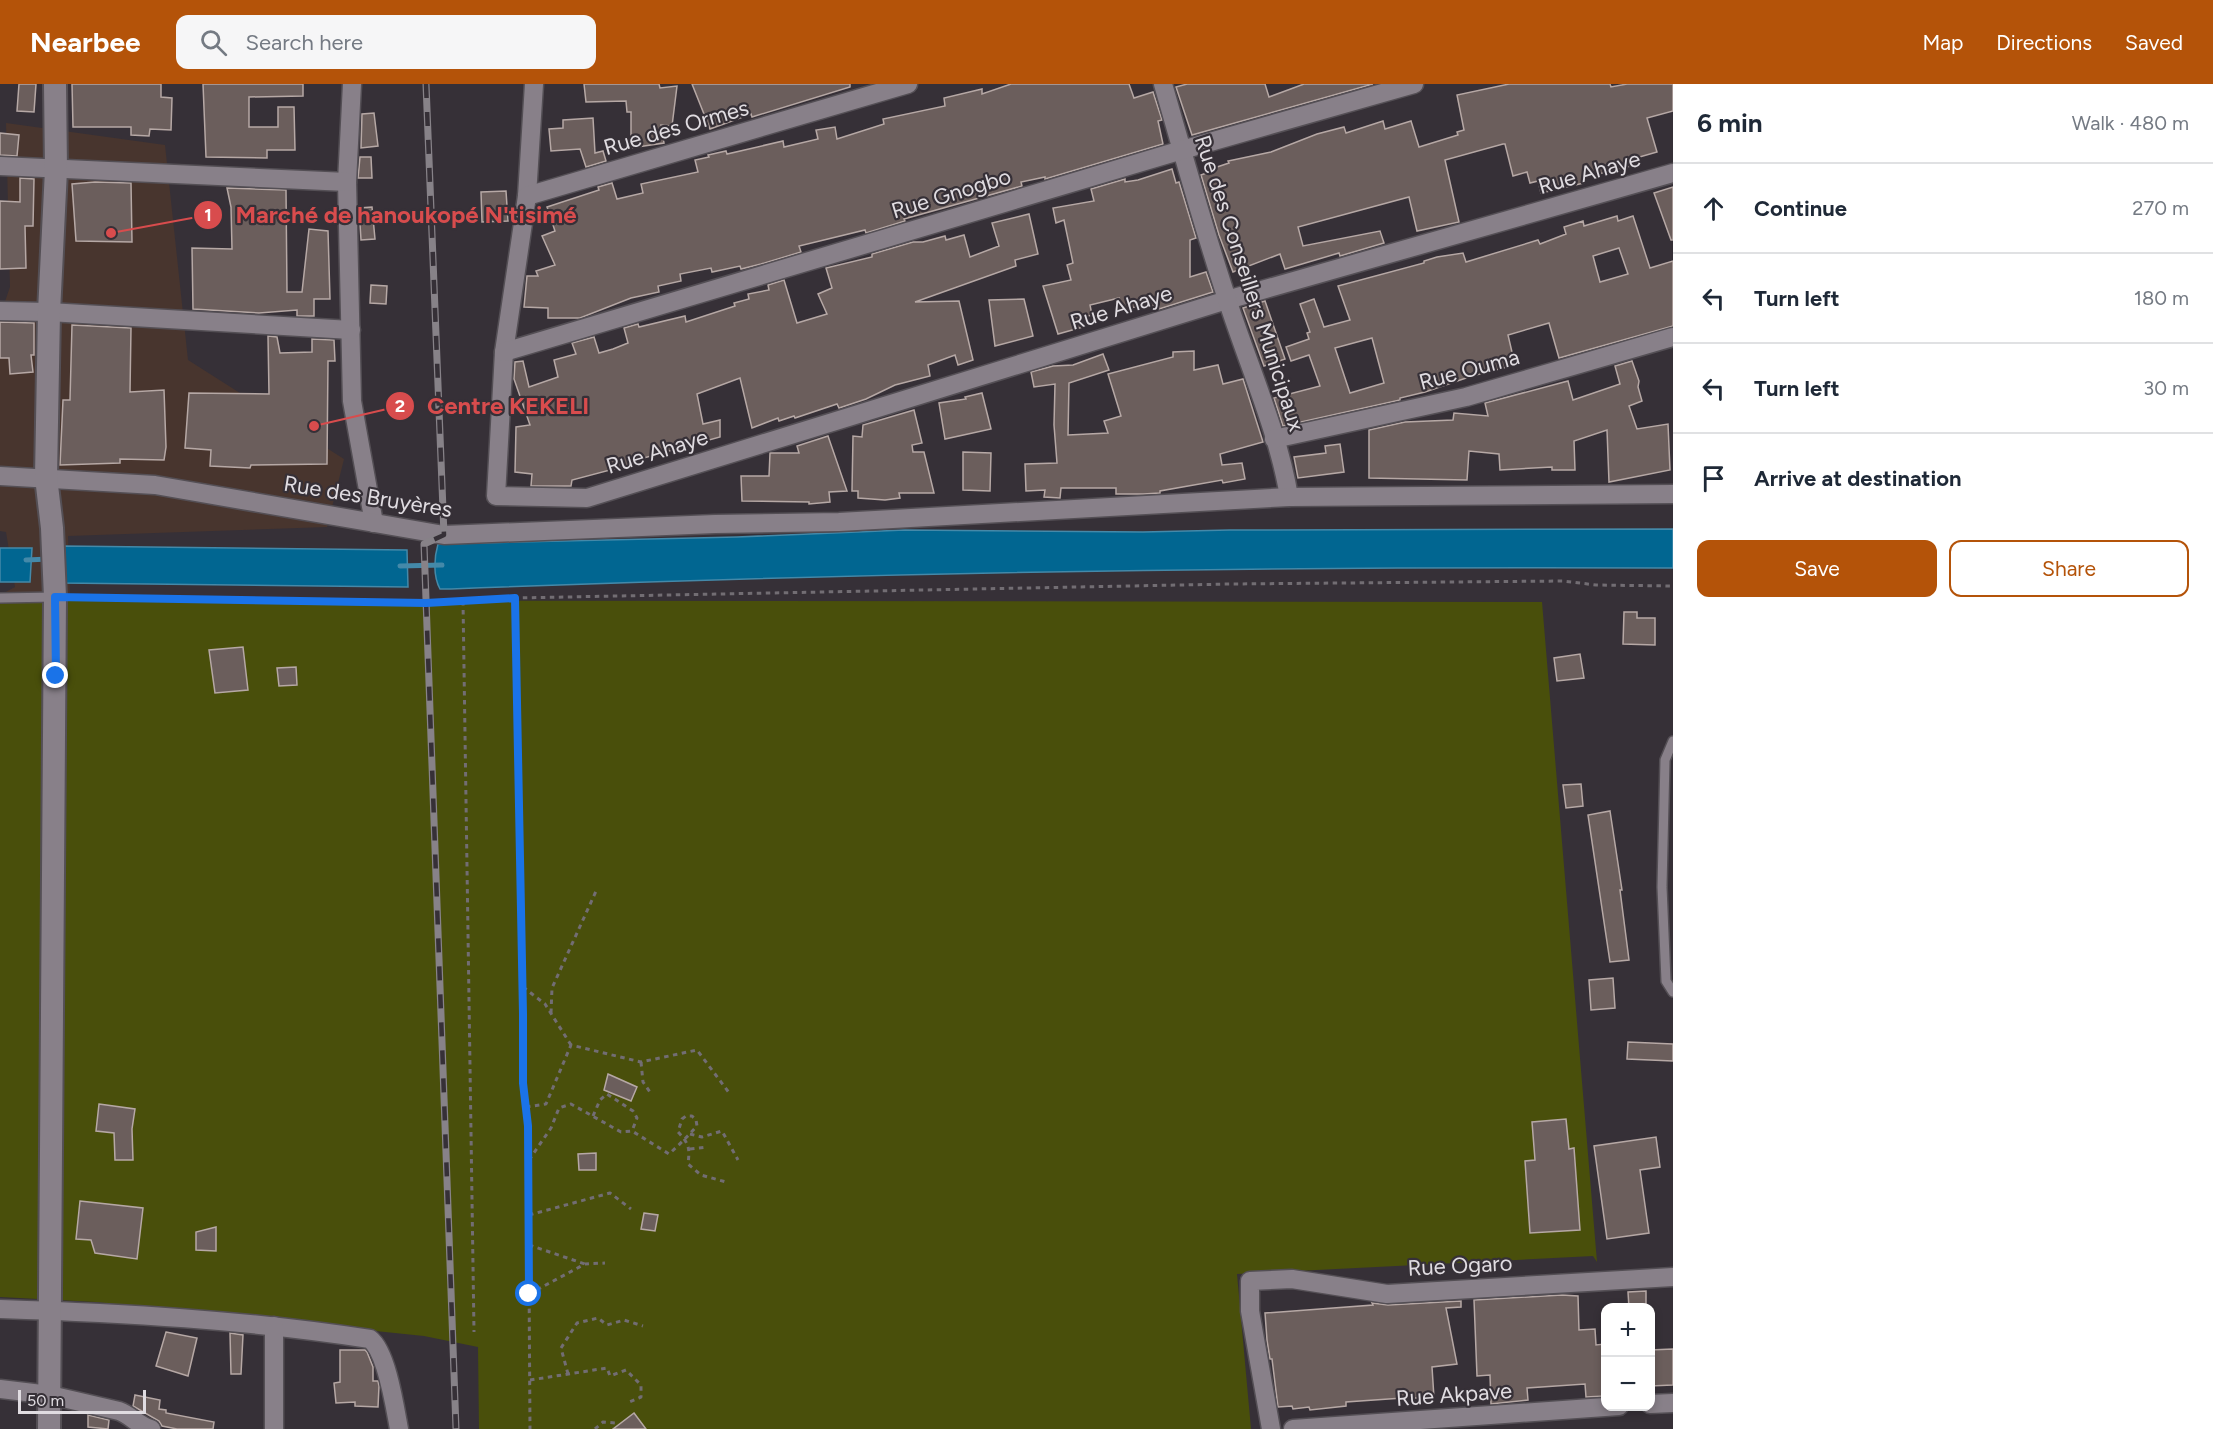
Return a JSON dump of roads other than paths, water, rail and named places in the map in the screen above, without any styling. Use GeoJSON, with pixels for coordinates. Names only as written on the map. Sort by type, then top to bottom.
{"type":"FeatureCollection","features":[{"type":"Feature","properties":{"kind":"street"},"geometry":{"type":"LineString","coordinates":[[49,1429],[55,592],[52,528],[46,477],[49,312],[56,170],[55,84]]}},
{"type":"Feature","properties":{"kind":"street"},"geometry":{"type":"LineString","coordinates":[[352,84],[347,182],[352,401],[374,523]]}},
{"type":"Feature","properties":{"kind":"street"},"geometry":{"type":"LineString","coordinates":[[504,352],[527,196],[534,84]]}},
{"type":"Feature","properties":{"kind":"street","name":"Rue des Ormes"},"geometry":{"type":"LineString","coordinates":[[527,196],[908,84]]}},
{"type":"Feature","properties":{"kind":"street","name":"Rue des Conseillers Municipaux"},"geometry":{"type":"LineString","coordinates":[[1163,84],[1227,300],[1286,478],[1289,497]]}},
{"type":"Feature","properties":{"kind":"street","name":"Rue Gnogbo"},"geometry":{"type":"LineString","coordinates":[[504,352],[1182,150],[1413,84]]}},
{"type":"Feature","properties":{"kind":"street"},"geometry":{"type":"LineString","coordinates":[[0,166],[347,182]]}},
{"type":"Feature","properties":{"kind":"street","name":"Rue Ahaye"},"geometry":{"type":"LineString","coordinates":[[504,352],[496,496],[586,498],[1227,300],[1673,173]]}},
{"type":"Feature","properties":{"kind":"street"},"geometry":{"type":"LineString","coordinates":[[0,311],[351,330]]}},
{"type":"Feature","properties":{"kind":"street","name":"Rue Ouma"},"geometry":{"type":"LineString","coordinates":[[1274,439],[1466,397],[1673,337]]}},
{"type":"Feature","properties":{"kind":"street","name":"Rue des Bruyères"},"geometry":{"type":"LineString","coordinates":[[0,476],[155,485],[444,535],[715,524],[839,522],[1289,497],[1669,492]]}},
{"type":"Feature","properties":{"kind":"street","name":"Rue Ogaro"},"geometry":{"type":"LineString","coordinates":[[1271,1429],[1250,1311],[1250,1281],[1292,1279],[1387,1293],[1673,1277]]}},
{"type":"Feature","properties":{"kind":"street"},"geometry":{"type":"LineString","coordinates":[[0,1309],[162,1315],[274,1326],[370,1339],[373,1341],[390,1380],[399,1429]]}},
{"type":"Feature","properties":{"kind":"street"},"geometry":{"type":"LineString","coordinates":[[274,1326],[274,1429]]}},
{"type":"Feature","properties":{"kind":"street"},"geometry":{"type":"LineString","coordinates":[[0,1389],[50,1395],[125,1413],[138,1424],[151,1429]]}},
{"type":"Feature","properties":{"kind":"street"},"geometry":{"type":"LineString","coordinates":[[1655,1404],[1673,1403]]}},
{"type":"Feature","properties":{"kind":"street","name":"Rue Akpave"},"geometry":{"type":"LineString","coordinates":[[1293,1429],[1601,1408]]}},
{"type":"Feature","properties":{"kind":"lane"},"geometry":{"type":"LineString","coordinates":[[0,598],[55,592]]}},
{"type":"Feature","properties":{"kind":"lane"},"geometry":{"type":"LineString","coordinates":[[1673,741],[1665,760],[1662,887],[1666,981],[1673,992]]}},
{"type":"Feature","properties":{"kind":"lane"},"geometry":{"type":"LineString","coordinates":[[1662,887],[1673,887]]}},
{"type":"Feature","properties":{"kind":"water"},"geometry":{"type":"Polygon","coordinates":[[[1673,529],[1673,568],[1368,568],[1062,572],[440,589],[435,567],[438,544],[737,537],[905,530],[1143,532],[1673,529]]]}},
{"type":"Feature","properties":{"kind":"water"},"geometry":{"type":"Polygon","coordinates":[[[63,546],[407,550],[408,587],[62,583],[63,546]]]}},
{"type":"Feature","properties":{"kind":"water"},"geometry":{"type":"Polygon","coordinates":[[[0,548],[32,548],[30,582],[0,582],[0,548]]]}},
{"type":"Feature","properties":{"kind":"waterway"},"geometry":{"type":"LineString","coordinates":[[26,560],[49,559]]}},
{"type":"Feature","properties":{"kind":"waterway"},"geometry":{"type":"LineString","coordinates":[[400,566],[442,565]]}},
{"type":"Feature","properties":{"kind":"railway"},"geometry":{"type":"LineString","coordinates":[[426,84],[444,535],[424,544],[456,1429]]}},
{"type":"Feature","properties":{"kind":"place","name":"Marché de hanoukopé N'tisimé"},"geometry":{"type":"Point","coordinates":[111,233]}},
{"type":"Feature","properties":{"kind":"place","name":"Centre KEKELI"},"geometry":{"type":"Point","coordinates":[314,426]}}]}
